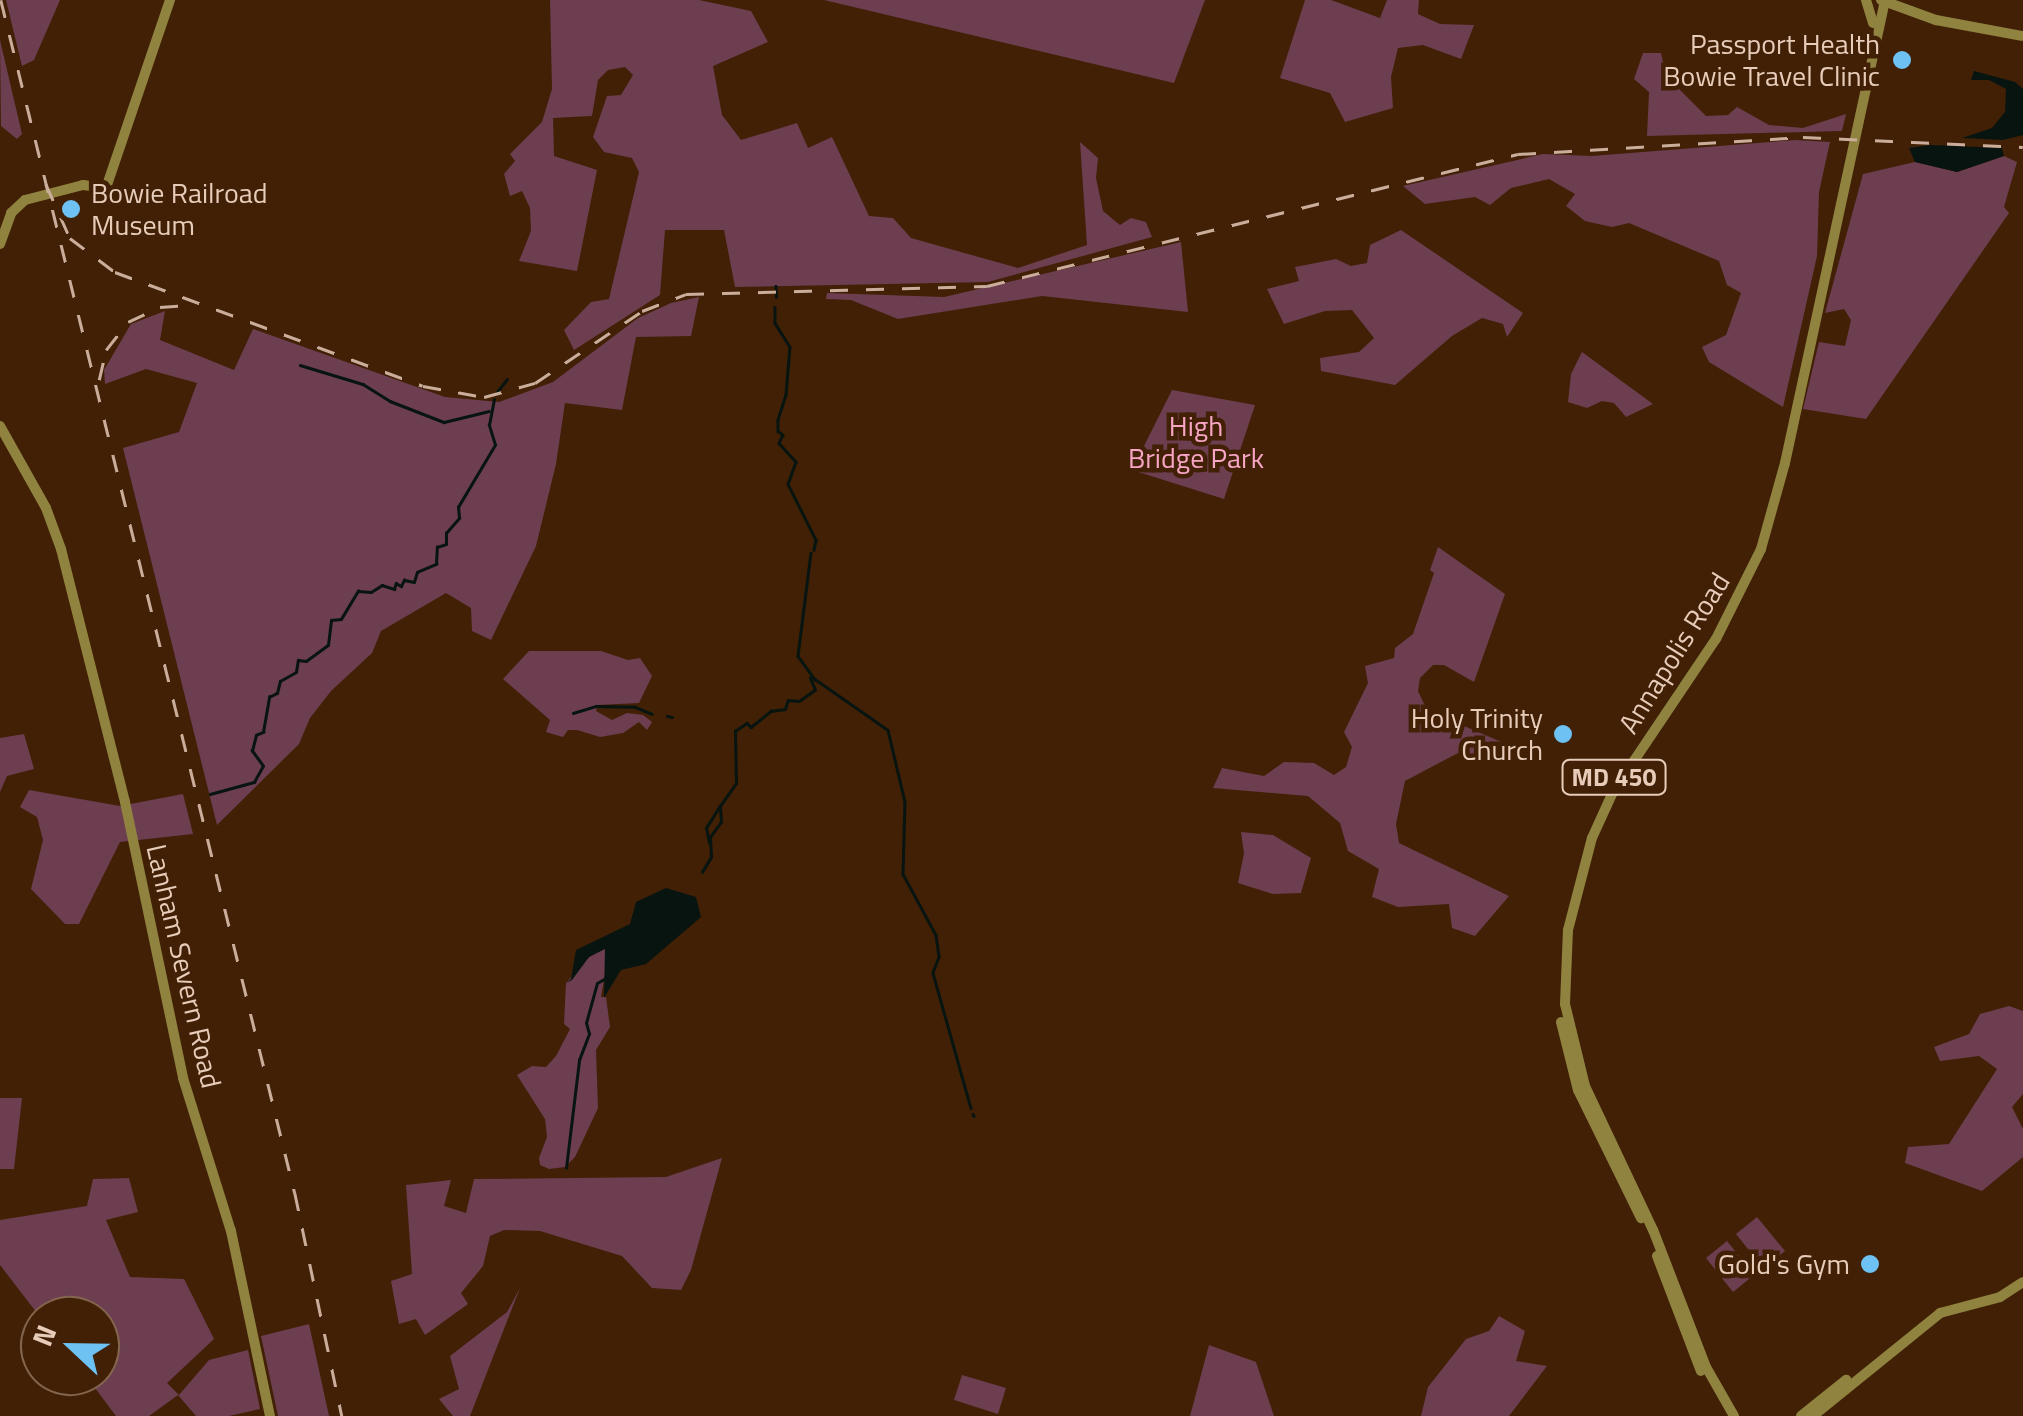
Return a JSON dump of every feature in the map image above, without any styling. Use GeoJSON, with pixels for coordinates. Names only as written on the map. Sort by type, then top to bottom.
{"type":"FeatureCollection","features":[{"type":"Feature","properties":{"kind":"main road"},"geometry":{"type":"LineString","coordinates":[[0,244],[15,208],[55,192],[88,185],[106,188],[170,0]]}},
{"type":"Feature","properties":{"kind":"main road"},"geometry":{"type":"LineString","coordinates":[[1866,0],[1877,22],[1898,4]]}},
{"type":"Feature","properties":{"kind":"main road"},"geometry":{"type":"LineString","coordinates":[[1882,0],[2022,36]]}},
{"type":"Feature","properties":{"kind":"main road","name":"Annapolis Road"},"geometry":{"type":"LineString","coordinates":[[1734,1416],[1706,1367],[1654,1230],[1585,1086],[1568,1024],[1565,960],[1576,885],[1592,838],[1623,773],[1733,610],[1760,549],[1785,463],[1882,0]]}},
{"type":"Feature","properties":{"kind":"main road"},"geometry":{"type":"LineString","coordinates":[[1898,4],[1936,20],[2022,36]]}},
{"type":"Feature","properties":{"kind":"main road"},"geometry":{"type":"LineString","coordinates":[[1936,20],[1957,18]]}},
{"type":"Feature","properties":{"kind":"main road","name":"Annapolis Road"},"geometry":{"type":"LineString","coordinates":[[1725,1416],[1693,1355],[1648,1233],[1569,1064],[1557,980],[1561,930],[1579,858],[1609,786],[1722,616],[1755,546],[1772,494],[1850,146]]}},
{"type":"Feature","properties":{"kind":"main road","name":"Lanham Severn Road"},"geometry":{"type":"LineString","coordinates":[[0,426],[54,526],[125,802],[183,1078],[231,1231],[270,1416]]}},
{"type":"Feature","properties":{"kind":"main road"},"geometry":{"type":"LineString","coordinates":[[1785,463],[1792,452],[1802,452]]}},
{"type":"Feature","properties":{"kind":"main road"},"geometry":{"type":"LineString","coordinates":[[1801,1416],[1931,1313],[2000,1297],[2023,1282]]}},
{"type":"Feature","properties":{"kind":"main road"},"geometry":{"type":"LineString","coordinates":[[1813,1416],[1940,1313],[1971,1303]]}},
{"type":"Feature","properties":{"kind":"green space"},"geometry":{"type":"Polygon","coordinates":[[[6,0],[60,0],[34,60],[22,66],[6,0]]]}},
{"type":"Feature","properties":{"kind":"green space"},"geometry":{"type":"Polygon","coordinates":[[[550,0],[699,0],[751,11],[768,42],[713,66],[722,115],[741,140],[797,123],[808,148],[832,137],[869,216],[893,218],[911,238],[1018,268],[1087,245],[1080,142],[1098,158],[1096,178],[1103,211],[1120,225],[1131,218],[1146,222],[1152,237],[988,282],[735,287],[724,230],[665,230],[660,295],[574,350],[564,330],[591,302],[609,299],[639,172],[632,158],[604,152],[593,137],[607,96],[621,95],[633,75],[625,67],[608,70],[598,80],[592,116],[553,118],[554,156],[597,170],[577,271],[519,261],[531,231],[530,208],[522,191],[510,196],[504,174],[515,161],[510,154],[542,122],[552,89],[550,0]]]}},
{"type":"Feature","properties":{"kind":"green space"},"geometry":{"type":"Polygon","coordinates":[[[824,0],[1205,0],[1174,83],[824,0]]]}},
{"type":"Feature","properties":{"kind":"green space"},"geometry":{"type":"Polygon","coordinates":[[[1305,0],[1331,0],[1380,18],[1387,0],[1419,0],[1418,14],[1440,24],[1474,25],[1461,59],[1423,45],[1398,48],[1391,77],[1393,108],[1345,122],[1330,93],[1280,78],[1305,0]]]}},
{"type":"Feature","properties":{"kind":"green space"},"geometry":{"type":"Polygon","coordinates":[[[0,40],[22,134],[17,139],[1,126],[0,40]]]}},
{"type":"Feature","properties":{"kind":"green space"},"geometry":{"type":"Polygon","coordinates":[[[1643,53],[1661,53],[1666,76],[1706,116],[1728,115],[1737,107],[1769,125],[1803,128],[1846,114],[1842,131],[1647,136],[1649,92],[1634,79],[1643,53]]]}},
{"type":"Feature","properties":{"kind":"green space"},"geometry":{"type":"Polygon","coordinates":[[[1795,140],[1830,142],[1819,192],[1817,256],[1783,407],[1709,362],[1702,347],[1726,335],[1741,293],[1727,285],[1719,261],[1629,223],[1612,227],[1585,221],[1566,206],[1575,194],[1549,179],[1511,188],[1490,205],[1475,197],[1425,204],[1403,186],[1543,154],[1592,156],[1795,140]]]}},
{"type":"Feature","properties":{"kind":"green space"},"geometry":{"type":"Polygon","coordinates":[[[2004,156],[2017,162],[2004,207],[2009,213],[1866,419],[1803,409],[1819,342],[1845,346],[1851,320],[1844,309],[1825,313],[1863,174],[1915,162],[1957,172],[2004,156]]]}},
{"type":"Feature","properties":{"kind":"green space"},"geometry":{"type":"Polygon","coordinates":[[[1401,230],[1523,313],[1507,337],[1503,324],[1482,318],[1452,336],[1395,385],[1321,371],[1320,358],[1359,352],[1374,338],[1352,310],[1325,311],[1284,324],[1267,289],[1299,281],[1295,267],[1336,259],[1351,266],[1367,263],[1370,245],[1401,230]]]}},
{"type":"Feature","properties":{"kind":"green space"},"geometry":{"type":"Polygon","coordinates":[[[1181,242],[1188,312],[1042,296],[898,319],[851,300],[826,299],[827,293],[944,297],[1181,242]]]}},
{"type":"Feature","properties":{"kind":"green space"},"geometry":{"type":"Polygon","coordinates":[[[699,297],[691,336],[636,337],[622,410],[565,403],[556,464],[536,546],[491,640],[472,631],[471,608],[446,593],[381,631],[372,653],[331,691],[310,718],[299,744],[217,825],[123,448],[179,432],[197,383],[146,369],[105,384],[104,370],[131,324],[165,311],[160,340],[234,370],[253,329],[445,397],[499,402],[553,382],[638,318],[671,303],[699,297]]]}},
{"type":"Feature","properties":{"kind":"green space"},"geometry":{"type":"Polygon","coordinates":[[[1582,352],[1653,404],[1626,417],[1614,403],[1602,401],[1587,408],[1568,402],[1571,374],[1582,352]]]}},
{"type":"Feature","properties":{"kind":"green space","name":"High Bridge Park"},"geometry":{"type":"Polygon","coordinates":[[[1172,390],[1255,405],[1224,499],[1132,470],[1172,390]]]}},
{"type":"Feature","properties":{"kind":"green space"},"geometry":{"type":"Polygon","coordinates":[[[1438,547],[1505,594],[1474,682],[1444,665],[1433,665],[1420,678],[1418,691],[1427,710],[1506,744],[1500,762],[1458,753],[1405,781],[1396,824],[1399,843],[1509,896],[1475,936],[1452,928],[1449,904],[1398,907],[1372,897],[1379,869],[1348,851],[1340,823],[1308,796],[1213,788],[1222,768],[1264,776],[1284,762],[1314,763],[1334,775],[1346,767],[1352,747],[1344,732],[1368,683],[1365,666],[1394,658],[1395,648],[1413,634],[1434,573],[1430,570],[1438,547]]]}},
{"type":"Feature","properties":{"kind":"green space"},"geometry":{"type":"Polygon","coordinates":[[[529,651],[601,651],[628,660],[640,658],[652,676],[639,703],[597,705],[596,711],[612,720],[627,713],[643,715],[652,722],[647,730],[639,722],[623,733],[600,737],[577,730],[568,730],[563,737],[546,732],[550,720],[503,679],[529,651]]]}},
{"type":"Feature","properties":{"kind":"green space"},"geometry":{"type":"Polygon","coordinates":[[[24,734],[34,769],[7,776],[0,792],[0,738],[24,734]]]}},
{"type":"Feature","properties":{"kind":"green space"},"geometry":{"type":"Polygon","coordinates":[[[29,790],[120,806],[183,794],[193,834],[120,842],[79,924],[65,924],[31,889],[43,840],[37,817],[20,807],[29,790]]]}},
{"type":"Feature","properties":{"kind":"green space"},"geometry":{"type":"Polygon","coordinates":[[[1241,832],[1273,835],[1311,858],[1301,893],[1273,894],[1238,883],[1244,853],[1241,832]]]}},
{"type":"Feature","properties":{"kind":"green space"},"geometry":{"type":"Polygon","coordinates":[[[605,948],[608,957],[601,997],[606,997],[610,1027],[596,1050],[598,1108],[575,1157],[565,1167],[549,1169],[540,1165],[539,1158],[547,1137],[545,1119],[517,1075],[532,1066],[546,1067],[556,1056],[570,1029],[564,1024],[566,983],[589,957],[605,948]]]}},
{"type":"Feature","properties":{"kind":"green space"},"geometry":{"type":"Polygon","coordinates":[[[2009,1006],[2023,1011],[2023,1094],[2012,1107],[2023,1129],[2023,1157],[1982,1191],[1905,1163],[1908,1147],[1949,1144],[1997,1069],[1979,1056],[1940,1061],[1934,1047],[1969,1034],[1980,1014],[2009,1006]]]}},
{"type":"Feature","properties":{"kind":"green space"},"geometry":{"type":"Polygon","coordinates":[[[0,1098],[22,1098],[14,1169],[0,1169],[0,1098]]]}},
{"type":"Feature","properties":{"kind":"green space"},"geometry":{"type":"Polygon","coordinates":[[[722,1158],[691,1270],[681,1290],[652,1288],[622,1256],[540,1231],[504,1230],[490,1236],[483,1266],[461,1293],[468,1304],[425,1335],[416,1319],[399,1324],[391,1281],[412,1274],[406,1185],[451,1180],[444,1206],[466,1213],[474,1179],[666,1177],[722,1158]]]}},
{"type":"Feature","properties":{"kind":"green space"},"geometry":{"type":"Polygon","coordinates":[[[129,1178],[138,1212],[106,1220],[130,1277],[184,1279],[214,1339],[167,1383],[179,1395],[209,1360],[248,1350],[260,1409],[229,1416],[196,1416],[178,1395],[149,1416],[116,1416],[101,1396],[120,1396],[120,1296],[24,1296],[0,1265],[0,1220],[87,1206],[93,1179],[129,1178]]]}},
{"type":"Feature","properties":{"kind":"green space"},"geometry":{"type":"Polygon","coordinates":[[[1757,1217],[1785,1251],[1763,1268],[1736,1234],[1757,1217]]]}},
{"type":"Feature","properties":{"kind":"green space"},"geometry":{"type":"Polygon","coordinates":[[[1727,1241],[1754,1275],[1733,1292],[1706,1258],[1727,1241]]]}},
{"type":"Feature","properties":{"kind":"green space"},"geometry":{"type":"Polygon","coordinates":[[[520,1288],[470,1416],[453,1416],[439,1399],[459,1389],[450,1356],[507,1312],[520,1288]]]}},
{"type":"Feature","properties":{"kind":"green space"},"geometry":{"type":"Polygon","coordinates":[[[1499,1316],[1525,1331],[1516,1361],[1547,1366],[1509,1416],[1421,1416],[1428,1387],[1466,1339],[1489,1331],[1499,1316]]]}},
{"type":"Feature","properties":{"kind":"green space"},"geometry":{"type":"Polygon","coordinates":[[[309,1324],[329,1416],[278,1416],[261,1336],[309,1324]]]}},
{"type":"Feature","properties":{"kind":"green space"},"geometry":{"type":"Polygon","coordinates":[[[1209,1345],[1256,1362],[1274,1416],[1190,1416],[1209,1345]]]}},
{"type":"Feature","properties":{"kind":"green space"},"geometry":{"type":"Polygon","coordinates":[[[962,1375],[1006,1388],[998,1414],[954,1400],[962,1375]]]}},
{"type":"Feature","properties":{"kind":"shaded area"},"geometry":{"type":"Polygon","coordinates":[[[1974,71],[2015,82],[2023,89],[2023,135],[2003,140],[1962,138],[1992,128],[2005,112],[2006,89],[1989,80],[1971,80],[1974,71]]]}},
{"type":"Feature","properties":{"kind":"shaded area"},"geometry":{"type":"Polygon","coordinates":[[[1909,148],[2002,148],[2004,156],[1957,172],[1915,162],[1909,148]]]}},
{"type":"Feature","properties":{"kind":"shaded area"},"geometry":{"type":"Polygon","coordinates":[[[666,888],[696,897],[701,917],[646,964],[621,970],[604,998],[605,949],[589,957],[572,980],[566,983],[571,979],[576,950],[630,924],[636,902],[666,888]]]}},
{"type":"Feature","properties":{"kind":"waterway"},"geometry":{"type":"LineString","coordinates":[[776,292],[776,297]]}},
{"type":"Feature","properties":{"kind":"waterway"},"geometry":{"type":"LineString","coordinates":[[775,307],[775,323],[790,347],[786,395],[778,420],[778,431],[783,435],[779,443],[796,462],[788,484],[816,540],[814,550]]}},
{"type":"Feature","properties":{"kind":"waterway"},"geometry":{"type":"LineString","coordinates":[[300,365],[363,384],[390,401],[444,422],[489,411]]}},
{"type":"Feature","properties":{"kind":"waterway"},"geometry":{"type":"LineString","coordinates":[[497,392],[507,379]]}},
{"type":"Feature","properties":{"kind":"waterway"},"geometry":{"type":"LineString","coordinates":[[210,794],[254,782],[263,766],[252,751],[256,735],[263,732],[269,697],[277,693],[280,681],[296,672],[298,660],[306,661],[328,645],[331,620],[341,619],[358,591],[371,592],[382,585],[394,589],[396,583],[401,586],[404,580],[414,582],[417,572],[436,564],[437,547],[446,544],[446,533],[459,518],[458,507],[495,445],[489,425],[494,399]]}},
{"type":"Feature","properties":{"kind":"waterway"},"geometry":{"type":"LineString","coordinates":[[811,553],[798,656],[815,679],[888,730],[905,802],[903,874],[936,935],[939,957],[933,973],[971,1108]]}},
{"type":"Feature","properties":{"kind":"waterway"},"geometry":{"type":"LineString","coordinates":[[702,872],[711,857],[710,837],[721,822],[720,806],[736,783],[735,731],[747,723],[751,727],[771,711],[785,709],[788,700],[799,701],[815,690],[810,678]]}},
{"type":"Feature","properties":{"kind":"waterway"},"geometry":{"type":"LineString","coordinates":[[573,713],[596,706],[635,707],[652,714]]}},
{"type":"Feature","properties":{"kind":"waterway"},"geometry":{"type":"LineString","coordinates":[[667,716],[672,717]]}},
{"type":"Feature","properties":{"kind":"waterway"},"geometry":{"type":"LineString","coordinates":[[709,843],[706,828],[719,807]]}},
{"type":"Feature","properties":{"kind":"waterway"},"geometry":{"type":"LineString","coordinates":[[566,1168],[579,1060],[589,1034],[586,1023],[597,983],[606,978]]}},
{"type":"Feature","properties":{"kind":"railway"},"geometry":{"type":"LineString","coordinates":[[1,0],[295,1193],[342,1416]]}},
{"type":"Feature","properties":{"kind":"railway"},"geometry":{"type":"LineString","coordinates":[[46,184],[70,238],[115,272],[423,386],[484,397],[535,383],[642,311],[686,294],[987,286],[1518,154],[1803,137],[2023,147]]}},
{"type":"Feature","properties":{"kind":"railway"},"geometry":{"type":"LineString","coordinates":[[99,380],[106,350],[128,322],[160,307],[192,305]]}},
{"type":"Feature","properties":{"kind":"place","name":"Passport Health Bowie Travel Clinic"},"geometry":{"type":"Point","coordinates":[1902,60]}},
{"type":"Feature","properties":{"kind":"place","name":"Bowie Railroad Museum"},"geometry":{"type":"Point","coordinates":[71,209]}},
{"type":"Feature","properties":{"kind":"place","name":"Holy Trinity Church"},"geometry":{"type":"Point","coordinates":[1563,734]}},
{"type":"Feature","properties":{"kind":"place","name":"Gold's Gym"},"geometry":{"type":"Point","coordinates":[1870,1264]}}]}
